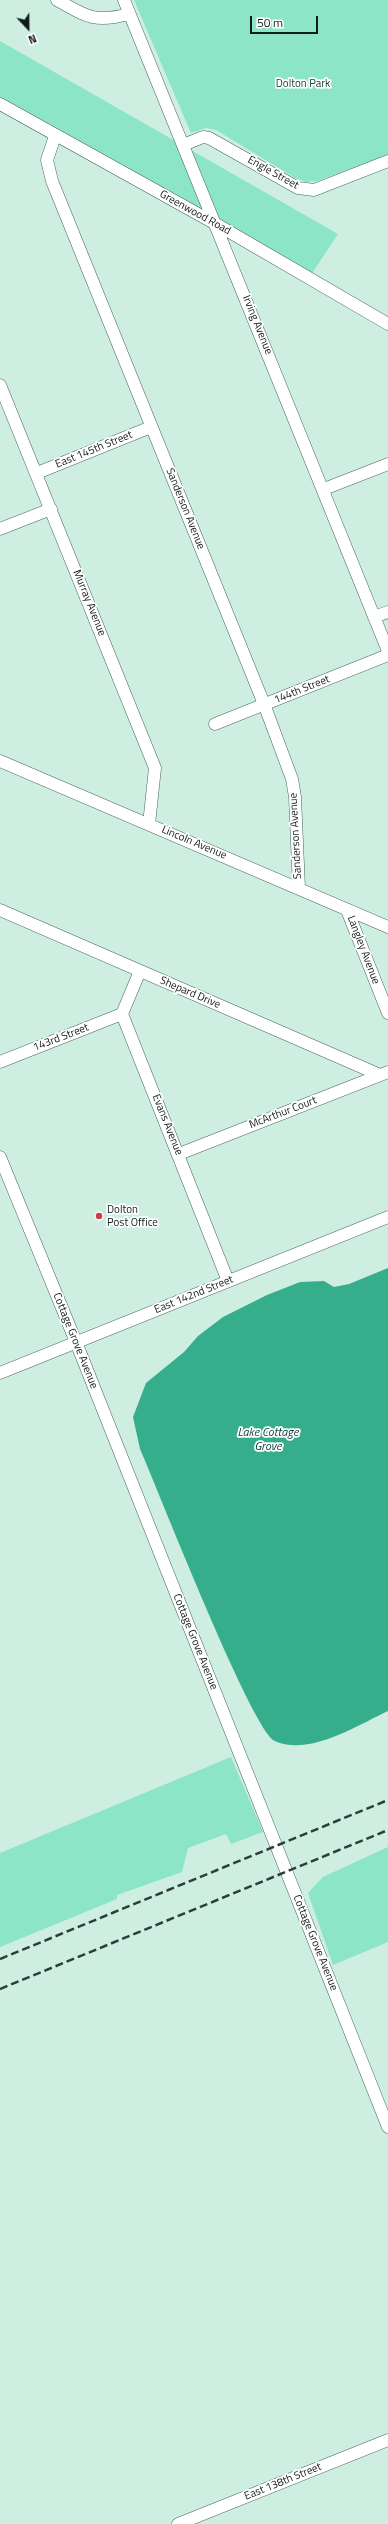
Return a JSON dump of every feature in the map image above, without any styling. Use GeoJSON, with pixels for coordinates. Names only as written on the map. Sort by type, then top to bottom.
{"type":"FeatureCollection","features":[{"type":"Feature","properties":{"kind":"street"},"geometry":{"type":"LineString","coordinates":[[57,0],[90,18],[108,20],[130,14]]}},
{"type":"Feature","properties":{"kind":"street","name":"Irving Avenue"},"geometry":{"type":"LineString","coordinates":[[124,0],[324,489],[388,651]]}},
{"type":"Feature","properties":{"kind":"street","name":"Greenwood Road"},"geometry":{"type":"LineString","coordinates":[[0,104],[55,136],[216,224],[388,324]]}},
{"type":"Feature","properties":{"kind":"street","name":"Sanderson Avenue"},"geometry":{"type":"LineString","coordinates":[[55,136],[47,160],[52,181],[264,704],[292,779],[296,797],[299,888]]}},
{"type":"Feature","properties":{"kind":"street","name":"Engle Street"},"geometry":{"type":"LineString","coordinates":[[183,145],[203,137],[209,138],[298,188],[305,190],[314,190],[388,161]]}},
{"type":"Feature","properties":{"kind":"street","name":"Murray Avenue"},"geometry":{"type":"LineString","coordinates":[[0,385],[156,768],[149,824]]}},
{"type":"Feature","properties":{"kind":"street","name":"East 145th Street"},"geometry":{"type":"LineString","coordinates":[[37,473],[151,427]]}},
{"type":"Feature","properties":{"kind":"street"},"geometry":{"type":"LineString","coordinates":[[324,489],[388,464]]}},
{"type":"Feature","properties":{"kind":"street"},"geometry":{"type":"LineString","coordinates":[[0,529],[51,509]]}},
{"type":"Feature","properties":{"kind":"street"},"geometry":{"type":"LineString","coordinates":[[374,617],[388,612]]}},
{"type":"Feature","properties":{"kind":"street","name":"144th Street"},"geometry":{"type":"LineString","coordinates":[[215,724],[388,655]]}},
{"type":"Feature","properties":{"kind":"street","name":"Lincoln Avenue"},"geometry":{"type":"LineString","coordinates":[[0,760],[388,927]]}},
{"type":"Feature","properties":{"kind":"street","name":"Shepard Drive"},"geometry":{"type":"LineString","coordinates":[[0,910],[140,971],[384,1073]]}},
{"type":"Feature","properties":{"kind":"street","name":"Langley Avenue"},"geometry":{"type":"LineString","coordinates":[[348,910],[388,1013]]}},
{"type":"Feature","properties":{"kind":"street"},"geometry":{"type":"LineString","coordinates":[[122,1014],[140,971]]}},
{"type":"Feature","properties":{"kind":"street","name":"143rd Street"},"geometry":{"type":"LineString","coordinates":[[0,1062],[122,1014]]}},
{"type":"Feature","properties":{"kind":"street","name":"Evans Avenue"},"geometry":{"type":"LineString","coordinates":[[122,1014],[179,1154],[228,1281]]}},
{"type":"Feature","properties":{"kind":"street","name":"McArthur Court"},"geometry":{"type":"LineString","coordinates":[[179,1154],[384,1073]]}},
{"type":"Feature","properties":{"kind":"street","name":"Cottage Grove Avenue"},"geometry":{"type":"LineString","coordinates":[[0,1157],[76,1342],[388,2128]]}},
{"type":"Feature","properties":{"kind":"street","name":"East 142nd Street"},"geometry":{"type":"LineString","coordinates":[[0,1373],[388,1217]]}},
{"type":"Feature","properties":{"kind":"street","name":"East 138th Street"},"geometry":{"type":"LineString","coordinates":[[178,2524],[388,2440]]}},
{"type":"Feature","properties":{"kind":"green space","name":"Dolton Park"},"geometry":{"type":"Polygon","coordinates":[[[134,0],[388,0],[388,155],[317,181],[306,182],[295,178],[216,130],[206,128],[191,133],[134,0]]]}},
{"type":"Feature","properties":{"kind":"green space"},"geometry":{"type":"Polygon","coordinates":[[[0,41],[338,234],[309,278],[0,102],[0,41]]]}},
{"type":"Feature","properties":{"kind":"green space"},"geometry":{"type":"Polygon","coordinates":[[[231,1757],[263,1832],[231,1844],[226,1834],[188,1848],[182,1872],[117,1895],[117,1899],[0,1947],[0,1853],[231,1757]]]}},
{"type":"Feature","properties":{"kind":"green space"},"geometry":{"type":"Polygon","coordinates":[[[388,1847],[388,1942],[333,1965],[308,1893],[323,1877],[388,1847]]]}},
{"type":"Feature","properties":{"kind":"water","name":"Lake Cottage Grove"},"geometry":{"type":"Polygon","coordinates":[[[388,1268],[388,1711],[333,1737],[302,1745],[288,1745],[275,1741],[263,1727],[227,1654],[205,1606],[140,1449],[133,1417],[146,1383],[184,1352],[198,1336],[223,1317],[267,1295],[300,1282],[324,1281],[334,1287],[349,1284],[388,1268]]]}},
{"type":"Feature","properties":{"kind":"railway"},"geometry":{"type":"LineString","coordinates":[[0,1959],[388,1800]]}},
{"type":"Feature","properties":{"kind":"railway"},"geometry":{"type":"LineString","coordinates":[[0,1989],[388,1830]]}},
{"type":"Feature","properties":{"kind":"place","name":"Dolton Post Office"},"geometry":{"type":"Point","coordinates":[99,1216]}}]}
